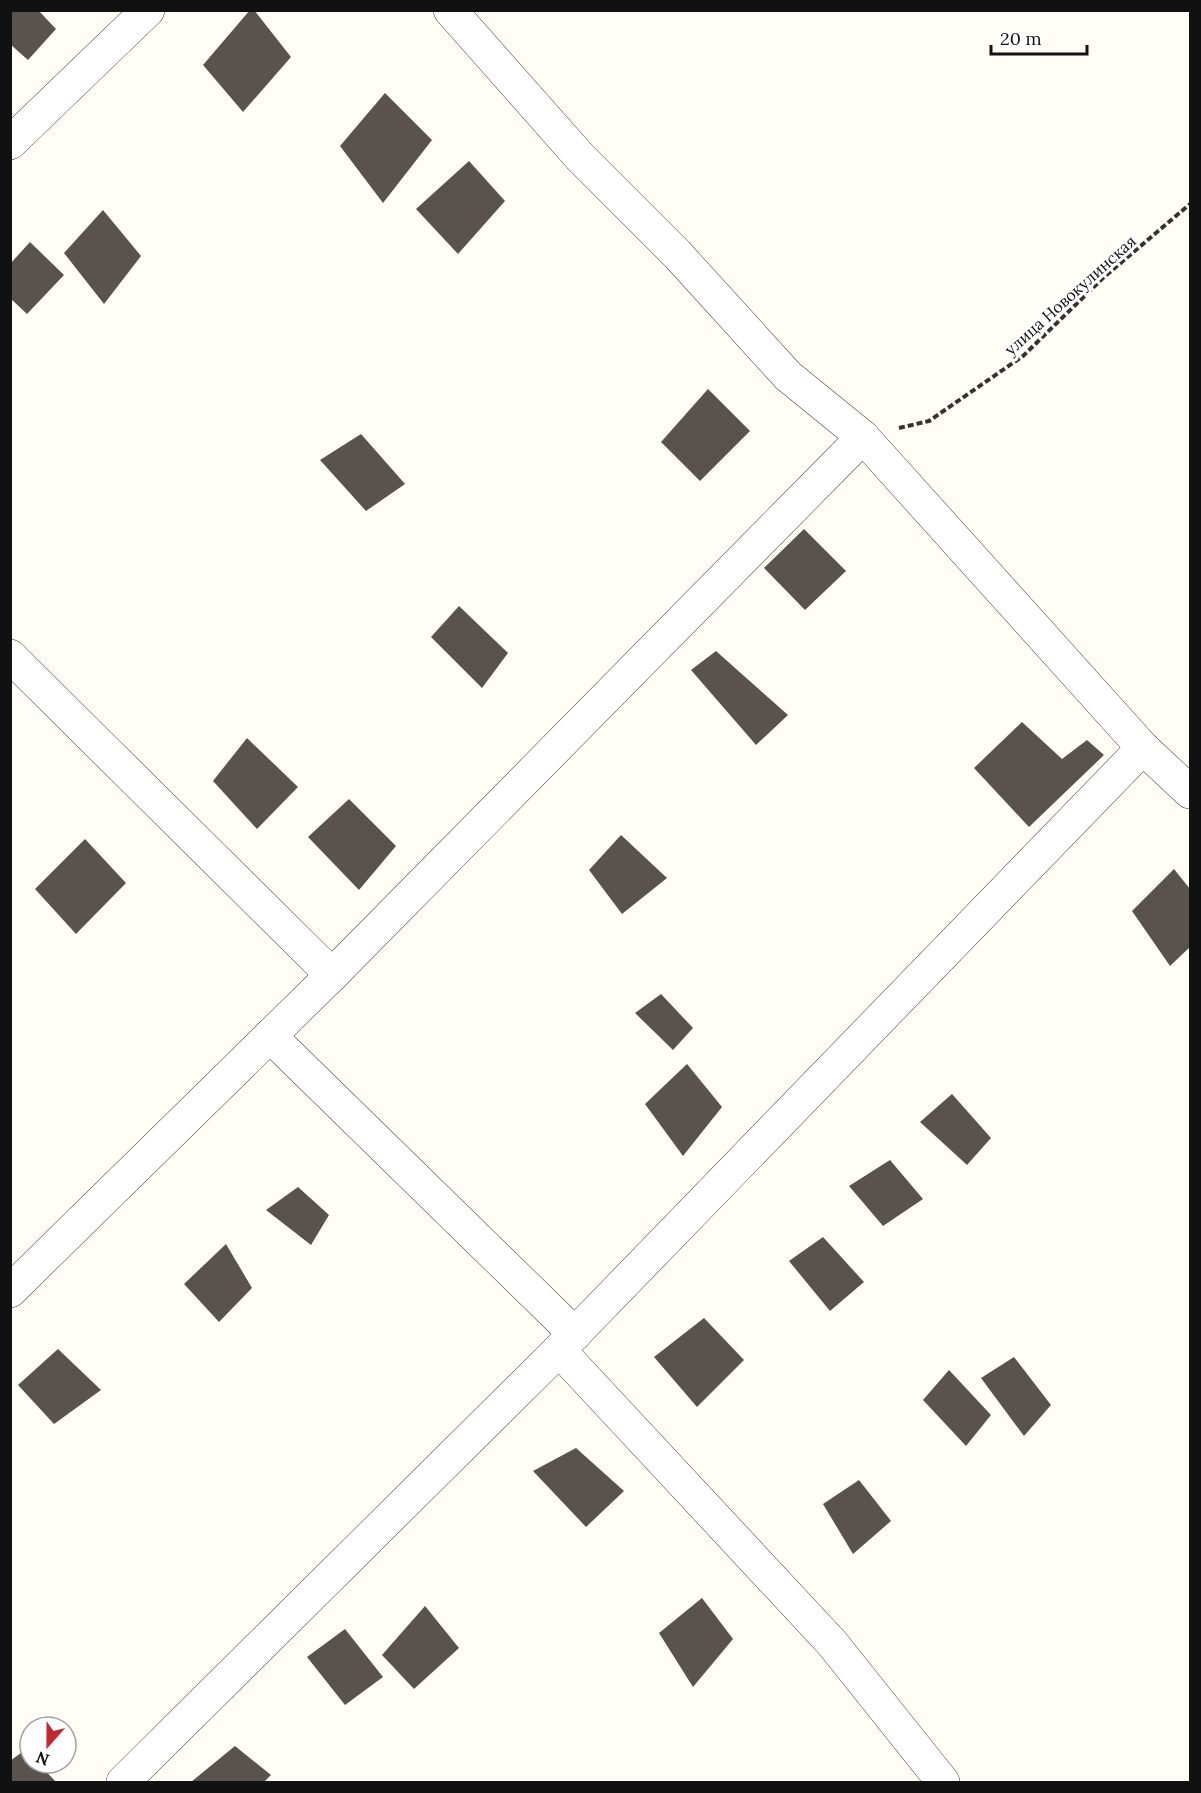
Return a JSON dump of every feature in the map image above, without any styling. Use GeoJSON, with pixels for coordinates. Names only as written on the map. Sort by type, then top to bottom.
{"type":"FeatureCollection","features":[{"type":"Feature","properties":{"kind":"street"},"geometry":{"type":"LineString","coordinates":[[10,143],[148,10]]}},
{"type":"Feature","properties":{"kind":"street"},"geometry":{"type":"LineString","coordinates":[[450,10],[580,157],[677,254],[788,376],[863,437],[1143,748],[1191,792]]}},
{"type":"Feature","properties":{"kind":"street"},"geometry":{"type":"LineString","coordinates":[[10,1291],[332,975],[863,437]]}},
{"type":"Feature","properties":{"kind":"street"},"geometry":{"type":"LineString","coordinates":[[10,656],[332,975]]}},
{"type":"Feature","properties":{"kind":"street"},"geometry":{"type":"LineString","coordinates":[[123,1782],[567,1342],[1143,748]]}},
{"type":"Feature","properties":{"kind":"street"},"geometry":{"type":"LineString","coordinates":[[270,1036],[567,1342],[832,1642],[943,1782]]}},
{"type":"Feature","properties":{"kind":"path","name":"улица Новокулинская"},"geometry":{"type":"LineString","coordinates":[[863,437],[929,421],[1023,356],[1103,278],[1191,204]]}},
{"type":"Feature","properties":{"kind":"building"},"geometry":{"type":"Polygon","coordinates":[[[10,10],[38,10],[56,29],[28,60],[10,44],[10,10]]]}},
{"type":"Feature","properties":{"kind":"building"},"geometry":{"type":"Polygon","coordinates":[[[250,10],[254,10],[291,57],[243,112],[203,65],[250,10]]]}},
{"type":"Feature","properties":{"kind":"building"},"geometry":{"type":"Polygon","coordinates":[[[385,93],[432,140],[383,203],[340,146],[385,93]]]}},
{"type":"Feature","properties":{"kind":"building"},"geometry":{"type":"Polygon","coordinates":[[[469,161],[505,201],[458,254],[416,209],[469,161]]]}},
{"type":"Feature","properties":{"kind":"building"},"geometry":{"type":"Polygon","coordinates":[[[103,210],[141,256],[104,304],[64,253],[103,210]]]}},
{"type":"Feature","properties":{"kind":"building"},"geometry":{"type":"Polygon","coordinates":[[[30,242],[64,275],[27,314],[10,298],[10,264],[30,242]]]}},
{"type":"Feature","properties":{"kind":"building"},"geometry":{"type":"Polygon","coordinates":[[[708,389],[750,431],[700,481],[661,442],[708,389]]]}},
{"type":"Feature","properties":{"kind":"building"},"geometry":{"type":"Polygon","coordinates":[[[361,434],[405,484],[366,511],[320,460],[361,434]]]}},
{"type":"Feature","properties":{"kind":"building"},"geometry":{"type":"Polygon","coordinates":[[[804,529],[846,571],[805,610],[764,568],[804,529]]]}},
{"type":"Feature","properties":{"kind":"building"},"geometry":{"type":"Polygon","coordinates":[[[459,606],[508,653],[482,688],[431,637],[459,606]]]}},
{"type":"Feature","properties":{"kind":"building"},"geometry":{"type":"Polygon","coordinates":[[[716,651],[788,715],[756,745],[691,670],[716,651]]]}},
{"type":"Feature","properties":{"kind":"building"},"geometry":{"type":"Polygon","coordinates":[[[1022,722],[1062,759],[1087,740],[1104,755],[1029,827],[974,768],[1022,722]]]}},
{"type":"Feature","properties":{"kind":"building"},"geometry":{"type":"Polygon","coordinates":[[[247,738],[298,787],[257,829],[213,781],[247,738]]]}},
{"type":"Feature","properties":{"kind":"building"},"geometry":{"type":"Polygon","coordinates":[[[349,799],[396,846],[359,890],[308,837],[349,799]]]}},
{"type":"Feature","properties":{"kind":"building"},"geometry":{"type":"Polygon","coordinates":[[[621,835],[667,878],[622,914],[589,870],[621,835]]]}},
{"type":"Feature","properties":{"kind":"building"},"geometry":{"type":"Polygon","coordinates":[[[85,839],[126,883],[76,934],[35,889],[85,839]]]}},
{"type":"Feature","properties":{"kind":"building"},"geometry":{"type":"Polygon","coordinates":[[[1174,869],[1190,889],[1190,947],[1170,966],[1132,911],[1174,869]]]}},
{"type":"Feature","properties":{"kind":"building"},"geometry":{"type":"Polygon","coordinates":[[[661,994],[693,1028],[673,1050],[635,1013],[661,994]]]}},
{"type":"Feature","properties":{"kind":"building"},"geometry":{"type":"Polygon","coordinates":[[[687,1064],[722,1107],[683,1156],[645,1104],[687,1064]]]}},
{"type":"Feature","properties":{"kind":"building"},"geometry":{"type":"Polygon","coordinates":[[[952,1094],[991,1138],[967,1165],[920,1122],[952,1094]]]}},
{"type":"Feature","properties":{"kind":"building"},"geometry":{"type":"Polygon","coordinates":[[[890,1160],[923,1199],[883,1226],[849,1186],[890,1160]]]}},
{"type":"Feature","properties":{"kind":"building"},"geometry":{"type":"Polygon","coordinates":[[[298,1187],[329,1215],[311,1245],[266,1210],[298,1187]]]}},
{"type":"Feature","properties":{"kind":"building"},"geometry":{"type":"Polygon","coordinates":[[[823,1237],[864,1282],[830,1311],[789,1261],[823,1237]]]}},
{"type":"Feature","properties":{"kind":"building"},"geometry":{"type":"Polygon","coordinates":[[[226,1244],[252,1288],[219,1322],[184,1284],[226,1244]]]}},
{"type":"Feature","properties":{"kind":"building"},"geometry":{"type":"Polygon","coordinates":[[[704,1318],[744,1360],[697,1407],[654,1357],[704,1318]]]}},
{"type":"Feature","properties":{"kind":"building"},"geometry":{"type":"Polygon","coordinates":[[[58,1349],[101,1390],[54,1424],[18,1385],[58,1349]]]}},
{"type":"Feature","properties":{"kind":"building"},"geometry":{"type":"Polygon","coordinates":[[[1014,1357],[1051,1405],[1024,1436],[981,1378],[1014,1357]]]}},
{"type":"Feature","properties":{"kind":"building"},"geometry":{"type":"Polygon","coordinates":[[[949,1370],[991,1415],[966,1446],[923,1400],[949,1370]]]}},
{"type":"Feature","properties":{"kind":"building"},"geometry":{"type":"Polygon","coordinates":[[[576,1448],[624,1491],[586,1527],[533,1471],[576,1448]]]}},
{"type":"Feature","properties":{"kind":"building"},"geometry":{"type":"Polygon","coordinates":[[[859,1480],[891,1521],[853,1554],[823,1504],[859,1480]]]}},
{"type":"Feature","properties":{"kind":"building"},"geometry":{"type":"Polygon","coordinates":[[[702,1598],[733,1639],[693,1687],[659,1633],[702,1598]]]}},
{"type":"Feature","properties":{"kind":"building"},"geometry":{"type":"Polygon","coordinates":[[[425,1606],[459,1648],[414,1689],[382,1655],[425,1606]]]}},
{"type":"Feature","properties":{"kind":"building"},"geometry":{"type":"Polygon","coordinates":[[[345,1629],[383,1677],[345,1705],[307,1657],[345,1629]]]}},
{"type":"Feature","properties":{"kind":"building"},"geometry":{"type":"Polygon","coordinates":[[[235,1746],[271,1775],[264,1782],[191,1782],[235,1746]]]}},
{"type":"Feature","properties":{"kind":"building"},"geometry":{"type":"Polygon","coordinates":[[[18,1755],[18,1775],[49,1775],[56,1782],[10,1782],[10,1761],[18,1755]]]}}]}
